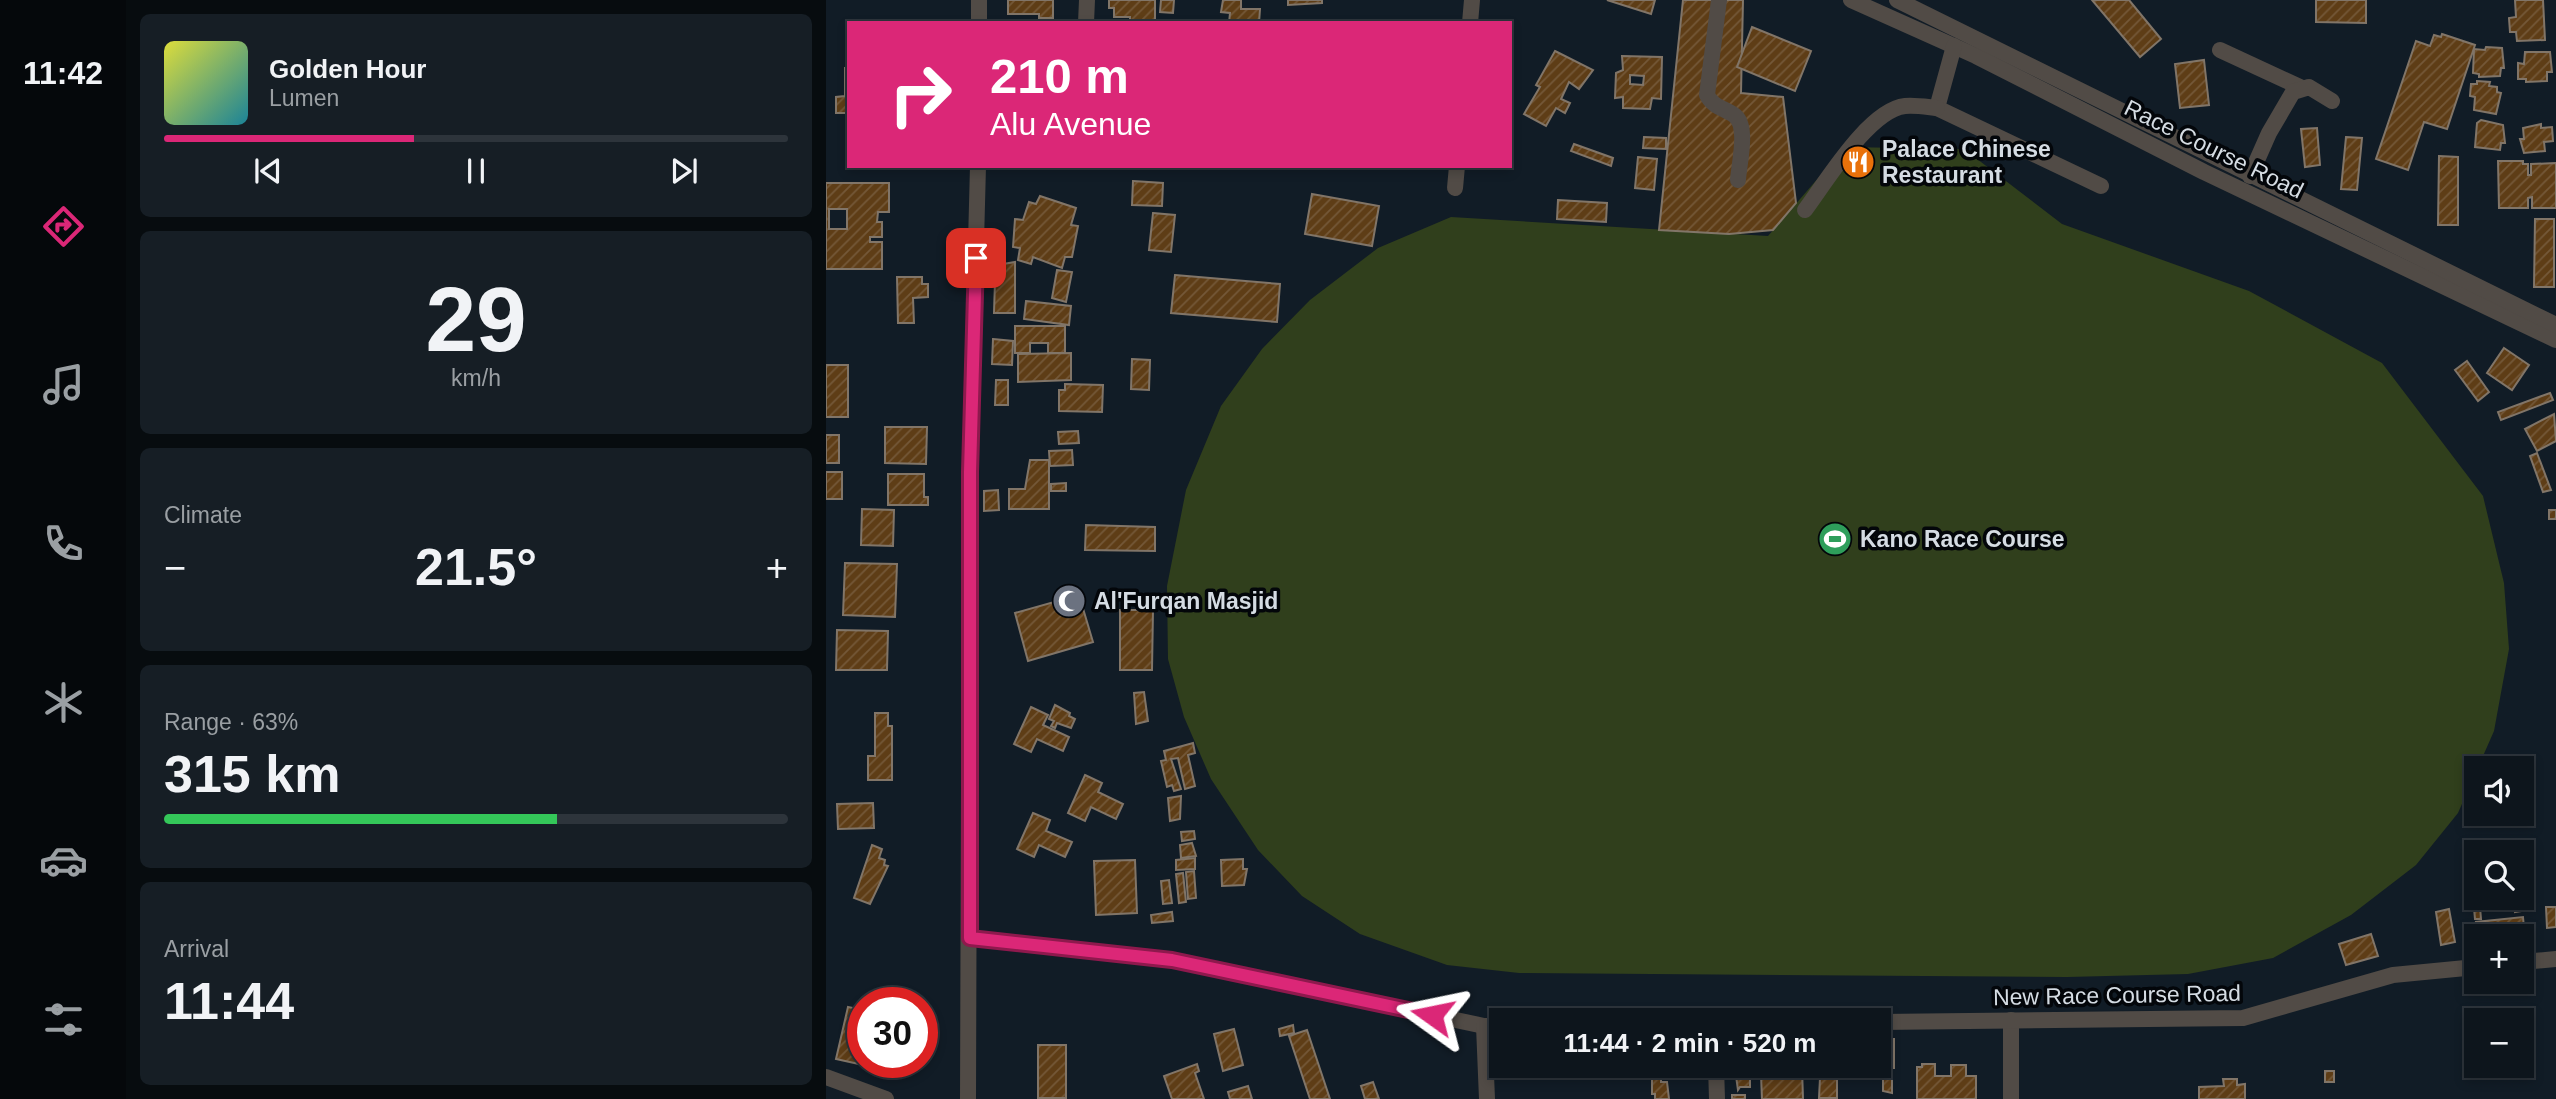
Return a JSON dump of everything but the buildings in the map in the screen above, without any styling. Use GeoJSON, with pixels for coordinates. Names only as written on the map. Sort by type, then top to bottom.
{"type":"FeatureCollection","features":[{"type":"Feature","properties":{"kind":"street"},"geometry":{"type":"LineString","coordinates":[[979,0],[979,21]]}},
{"type":"Feature","properties":{"kind":"street"},"geometry":{"type":"LineString","coordinates":[[1086,21],[1087,0]]}},
{"type":"Feature","properties":{"kind":"street"},"geometry":{"type":"LineString","coordinates":[[1470,21],[1472,0]]}},
{"type":"Feature","properties":{"kind":"street"},"geometry":{"type":"LineString","coordinates":[[1719,0],[1707,95],[1719,108],[1736,116],[1742,127],[1738,180]]}},
{"type":"Feature","properties":{"kind":"street","name":"Race Course Road"},"geometry":{"type":"LineString","coordinates":[[1852,0],[1954,46],[2204,172],[2556,340]]}},
{"type":"Feature","properties":{"kind":"street","name":"Race Course Road"},"geometry":{"type":"LineString","coordinates":[[1897,0],[2556,325]]}},
{"type":"Feature","properties":{"kind":"street"},"geometry":{"type":"LineString","coordinates":[[1937,108],[1954,46]]}},
{"type":"Feature","properties":{"kind":"street"},"geometry":{"type":"LineString","coordinates":[[2220,50],[2300,88],[2318,91],[2332,101]]}},
{"type":"Feature","properties":{"kind":"street"},"geometry":{"type":"LineString","coordinates":[[2250,176],[2287,98],[2300,88]]}},
{"type":"Feature","properties":{"kind":"street"},"geometry":{"type":"LineString","coordinates":[[1805,209],[1866,130],[1886,112],[1904,106],[1937,108],[2101,186]]}},
{"type":"Feature","properties":{"kind":"street"},"geometry":{"type":"LineString","coordinates":[[968,1099],[970,472],[978,168]]}},
{"type":"Feature","properties":{"kind":"street"},"geometry":{"type":"LineString","coordinates":[[1455,188],[1457,168]]}},
{"type":"Feature","properties":{"kind":"street"},"geometry":{"type":"LineString","coordinates":[[970,938],[1172,960],[1489,1026]]}},
{"type":"Feature","properties":{"kind":"street"},"geometry":{"type":"LineString","coordinates":[[2534,961],[2556,959]]}},
{"type":"Feature","properties":{"kind":"street","name":"New Race Course Road"},"geometry":{"type":"LineString","coordinates":[[1891,1022],[2243,1018],[2393,975],[2464,968]]}},
{"type":"Feature","properties":{"kind":"street"},"geometry":{"type":"LineString","coordinates":[[2011,1020],[2011,1099]]}},
{"type":"Feature","properties":{"kind":"street"},"geometry":{"type":"LineString","coordinates":[[1484,1026],[1487,1099]]}},
{"type":"Feature","properties":{"kind":"street"},"geometry":{"type":"LineString","coordinates":[[826,1077],[886,1099]]}},
{"type":"Feature","properties":{"kind":"street"},"geometry":{"type":"LineString","coordinates":[[1717,1078],[1717,1099]]}},
{"type":"Feature","properties":{"kind":"green space","name":"Kano Race Course"},"geometry":{"type":"Polygon","coordinates":[[[1845,147],[1964,149],[2062,224],[2249,291],[2382,363],[2483,496],[2504,583],[2509,649],[2494,731],[2483,756],[2464,756],[2464,799],[2458,813],[2416,865],[2351,915],[2273,958],[2188,974],[2067,977],[1519,973],[1447,965],[1360,934],[1302,896],[1258,850],[1211,779],[1184,717],[1168,659],[1167,586],[1186,490],[1221,406],[1262,349],[1310,300],[1378,248],[1451,217],[1768,236],[1845,147]]]}},
{"type":"Feature","properties":{"kind":"place","name":"Palace Chinese Restaurant"},"geometry":{"type":"Point","coordinates":[1858,162]}},
{"type":"Feature","properties":{"kind":"place","name":"Kano Race Course"},"geometry":{"type":"Point","coordinates":[1835,539]}},
{"type":"Feature","properties":{"kind":"place","name":"Al'Furqan Masjid"},"geometry":{"type":"Point","coordinates":[1069,601]}},
{"type":"Feature","properties":{"kind":"route"},"geometry":{"type":"LineString","coordinates":[[976,258],[970,472],[970,938],[1172,960],[1432,1015]]}}]}
